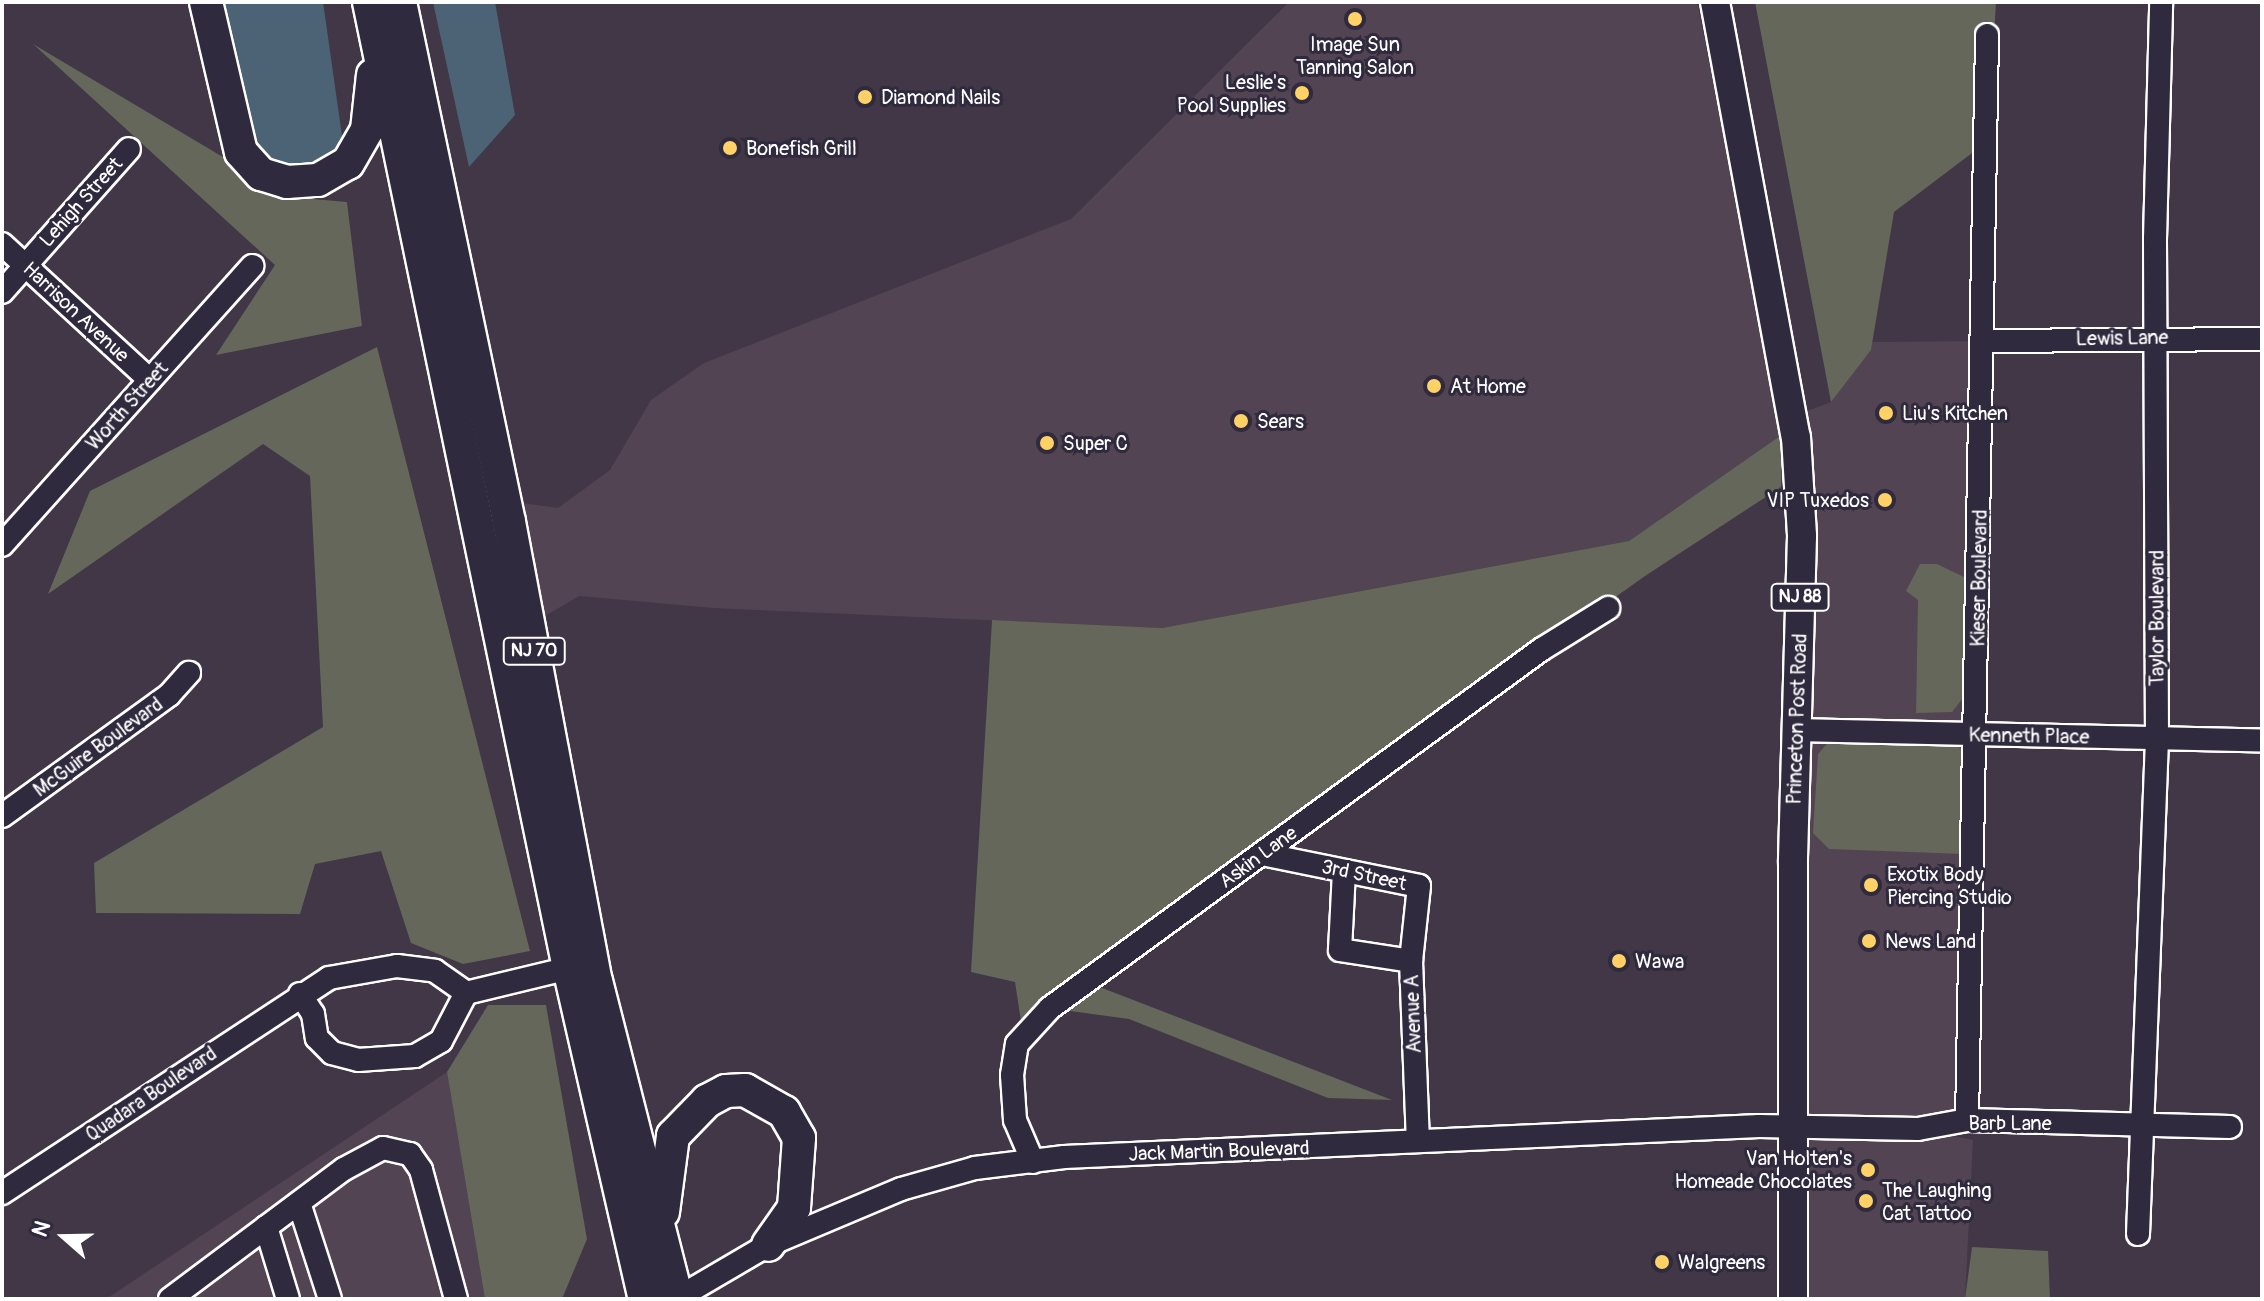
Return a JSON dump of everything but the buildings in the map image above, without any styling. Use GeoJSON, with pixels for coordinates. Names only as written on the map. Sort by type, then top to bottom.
{"type":"FeatureCollection","features":[{"type":"Feature","properties":{"kind":"highway"},"geometry":{"type":"LineString","coordinates":[[206,2],[241,152],[261,174],[287,182],[318,180],[348,163],[367,130],[373,98],[380,7]]}},
{"type":"Feature","properties":{"kind":"highway","name":"NJ 70"},"geometry":{"type":"LineString","coordinates":[[380,7],[569,968],[645,1299]]}},
{"type":"Feature","properties":{"kind":"highway","name":"NJ 70"},"geometry":{"type":"LineString","coordinates":[[380,7],[509,522],[596,981],[677,1299]]}},
{"type":"Feature","properties":{"kind":"highway"},"geometry":{"type":"LineString","coordinates":[[661,1239],[673,1136],[707,1101],[726,1091],[745,1090],[784,1112],[799,1138],[794,1208],[768,1245]]}},
{"type":"Feature","properties":{"kind":"main road","name":"Princeton Post Road"},"geometry":{"type":"LineString","coordinates":[[1715,2],[1794,419],[1802,536],[1795,730],[1791,1128],[1793,1299]]}},
{"type":"Feature","properties":{"kind":"street","name":"Taylor Boulevard"},"geometry":{"type":"LineString","coordinates":[[2138,1234],[2157,739],[2156,337],[2161,2]]}},
{"type":"Feature","properties":{"kind":"street","name":"Kieser Boulevard"},"geometry":{"type":"LineString","coordinates":[[1967,1120],[1987,35]]}},
{"type":"Feature","properties":{"kind":"street","name":"Lehigh Street"},"geometry":{"type":"LineString","coordinates":[[2,292],[129,149]]}},
{"type":"Feature","properties":{"kind":"street","name":"Harrison Avenue"},"geometry":{"type":"LineString","coordinates":[[2,244],[150,380]]}},
{"type":"Feature","properties":{"kind":"street","name":"Worth Street"},"geometry":{"type":"LineString","coordinates":[[2,545],[252,266]]}},
{"type":"Feature","properties":{"kind":"street","name":"Lewis Lane"},"geometry":{"type":"LineString","coordinates":[[1982,341],[2156,337],[2262,339]]}},
{"type":"Feature","properties":{"kind":"street","name":"Askin Lane"},"geometry":{"type":"LineString","coordinates":[[1033,1162],[1011,1101],[1017,1044],[1050,1008],[1542,649],[1608,608]]}},
{"type":"Feature","properties":{"kind":"street","name":"McGuire Boulevard"},"geometry":{"type":"LineString","coordinates":[[2,816],[169,695],[189,673]]}},
{"type":"Feature","properties":{"kind":"street","name":"Kenneth Place"},"geometry":{"type":"LineString","coordinates":[[1795,730],[2262,741]]}},
{"type":"Feature","properties":{"kind":"street","name":"3rd Street"},"geometry":{"type":"LineString","coordinates":[[1262,854],[1419,886]]}},
{"type":"Feature","properties":{"kind":"street"},"geometry":{"type":"LineString","coordinates":[[1344,871],[1340,950],[1411,961]]}},
{"type":"Feature","properties":{"kind":"street","name":"Avenue A"},"geometry":{"type":"LineString","coordinates":[[1418,1141],[1411,961],[1419,886]]}},
{"type":"Feature","properties":{"kind":"street","name":"Quadara Boulevard"},"geometry":{"type":"LineString","coordinates":[[2,1193],[300,994],[329,978],[397,966],[435,971],[466,993]]}},
{"type":"Feature","properties":{"kind":"street"},"geometry":{"type":"LineString","coordinates":[[300,994],[313,1014],[317,1038],[332,1053],[358,1060],[415,1056],[441,1041],[466,993],[569,968]]}},
{"type":"Feature","properties":{"kind":"street","name":"Barb Lane"},"geometry":{"type":"LineString","coordinates":[[1791,1128],[1918,1129],[1967,1120],[2230,1127]]}},
{"type":"Feature","properties":{"kind":"street","name":"Jack Martin Boulevard"},"geometry":{"type":"LineString","coordinates":[[677,1299],[768,1245],[901,1189],[975,1168],[1078,1156],[1791,1128]]}},
{"type":"Feature","properties":{"kind":"street"},"geometry":{"type":"LineString","coordinates":[[170,1299],[299,1203],[383,1148],[410,1154],[421,1170],[442,1236],[456,1299]]}},
{"type":"Feature","properties":{"kind":"street"},"geometry":{"type":"LineString","coordinates":[[299,1203],[330,1299]]}},
{"type":"Feature","properties":{"kind":"street"},"geometry":{"type":"LineString","coordinates":[[266,1227],[288,1299]]}},
{"type":"Feature","properties":{"kind":"shaded area"},"geometry":{"type":"Polygon","coordinates":[[[1289,2],[1697,2],[1783,434],[1629,541],[1162,628],[713,608],[579,596],[540,619],[516,502],[558,508],[610,470],[651,400],[704,363],[1071,219],[1289,2]]]}},
{"type":"Feature","properties":{"kind":"shaded area"},"geometry":{"type":"Polygon","coordinates":[[[1982,341],[1958,1109],[1919,1129],[1973,1140],[1965,1299],[1789,1299],[1799,414],[1831,402],[1872,342],[1982,341]]]}},
{"type":"Feature","properties":{"kind":"shaded area"},"geometry":{"type":"Polygon","coordinates":[[[447,1072],[485,1299],[106,1299],[447,1072]]]}},
{"type":"Feature","properties":{"kind":"green space"},"geometry":{"type":"Polygon","coordinates":[[[1755,2],[1996,2],[1988,141],[1894,212],[1871,350],[1831,402],[1755,2]]]}},
{"type":"Feature","properties":{"kind":"green space"},"geometry":{"type":"Polygon","coordinates":[[[33,44],[290,197],[347,202],[362,326],[216,355],[275,265],[33,44]]]}},
{"type":"Feature","properties":{"kind":"green space"},"geometry":{"type":"Polygon","coordinates":[[[377,347],[530,951],[463,964],[411,943],[381,851],[315,864],[300,914],[96,913],[94,863],[323,727],[310,476],[263,444],[48,594],[90,491],[377,347]]]}},
{"type":"Feature","properties":{"kind":"green space"},"geometry":{"type":"Polygon","coordinates":[[[1783,434],[1781,487],[1645,576],[1079,979],[1392,1100],[1328,1098],[1129,1019],[1041,1007],[1022,1028],[1015,982],[971,972],[992,620],[1162,628],[1629,541],[1783,434]]]}},
{"type":"Feature","properties":{"kind":"green space"},"geometry":{"type":"Polygon","coordinates":[[[1920,564],[1937,564],[1964,577],[1963,698],[1952,712],[1916,713],[1918,600],[1906,591],[1920,564]]]}},
{"type":"Feature","properties":{"kind":"green space"},"geometry":{"type":"Polygon","coordinates":[[[1832,738],[1952,740],[1963,751],[1963,854],[1829,849],[1813,833],[1818,754],[1832,738]]]}},
{"type":"Feature","properties":{"kind":"green space"},"geometry":{"type":"Polygon","coordinates":[[[488,1005],[546,1005],[587,1239],[562,1299],[485,1299],[447,1072],[488,1005]]]}},
{"type":"Feature","properties":{"kind":"green space"},"geometry":{"type":"Polygon","coordinates":[[[1972,1247],[2048,1251],[2050,1299],[1965,1299],[1972,1247]]]}},
{"type":"Feature","properties":{"kind":"water"},"geometry":{"type":"Polygon","coordinates":[[[223,2],[323,2],[342,136],[336,150],[316,168],[264,161],[251,143],[223,2]]]}},
{"type":"Feature","properties":{"kind":"water"},"geometry":{"type":"Polygon","coordinates":[[[433,2],[495,2],[515,115],[469,167],[433,2]]]}},
{"type":"Feature","properties":{"kind":"place","name":"Image Sun Tanning Salon"},"geometry":{"type":"Point","coordinates":[1355,19]}},
{"type":"Feature","properties":{"kind":"place","name":"Leslie's Pool Supplies"},"geometry":{"type":"Point","coordinates":[1302,93]}},
{"type":"Feature","properties":{"kind":"place","name":"Diamond Nails"},"geometry":{"type":"Point","coordinates":[865,97]}},
{"type":"Feature","properties":{"kind":"place","name":"Bonefish Grill"},"geometry":{"type":"Point","coordinates":[730,148]}},
{"type":"Feature","properties":{"kind":"place","name":"At Home"},"geometry":{"type":"Point","coordinates":[1434,386]}},
{"type":"Feature","properties":{"kind":"place","name":"Liu's Kitchen"},"geometry":{"type":"Point","coordinates":[1886,413]}},
{"type":"Feature","properties":{"kind":"place","name":"Sears"},"geometry":{"type":"Point","coordinates":[1241,421]}},
{"type":"Feature","properties":{"kind":"place","name":"Super C"},"geometry":{"type":"Point","coordinates":[1047,443]}},
{"type":"Feature","properties":{"kind":"place","name":"VIP Tuxedos"},"geometry":{"type":"Point","coordinates":[1885,500]}},
{"type":"Feature","properties":{"kind":"place","name":"Exotix Body Piercing Studio"},"geometry":{"type":"Point","coordinates":[1871,885]}},
{"type":"Feature","properties":{"kind":"place","name":"News Land"},"geometry":{"type":"Point","coordinates":[1869,941]}},
{"type":"Feature","properties":{"kind":"place","name":"Wawa"},"geometry":{"type":"Point","coordinates":[1619,961]}},
{"type":"Feature","properties":{"kind":"place","name":"Van Holten's Homeade Chocolates"},"geometry":{"type":"Point","coordinates":[1868,1170]}},
{"type":"Feature","properties":{"kind":"place","name":"The Laughing Cat Tattoo"},"geometry":{"type":"Point","coordinates":[1866,1201]}},
{"type":"Feature","properties":{"kind":"place","name":"Walgreens"},"geometry":{"type":"Point","coordinates":[1662,1262]}}]}
